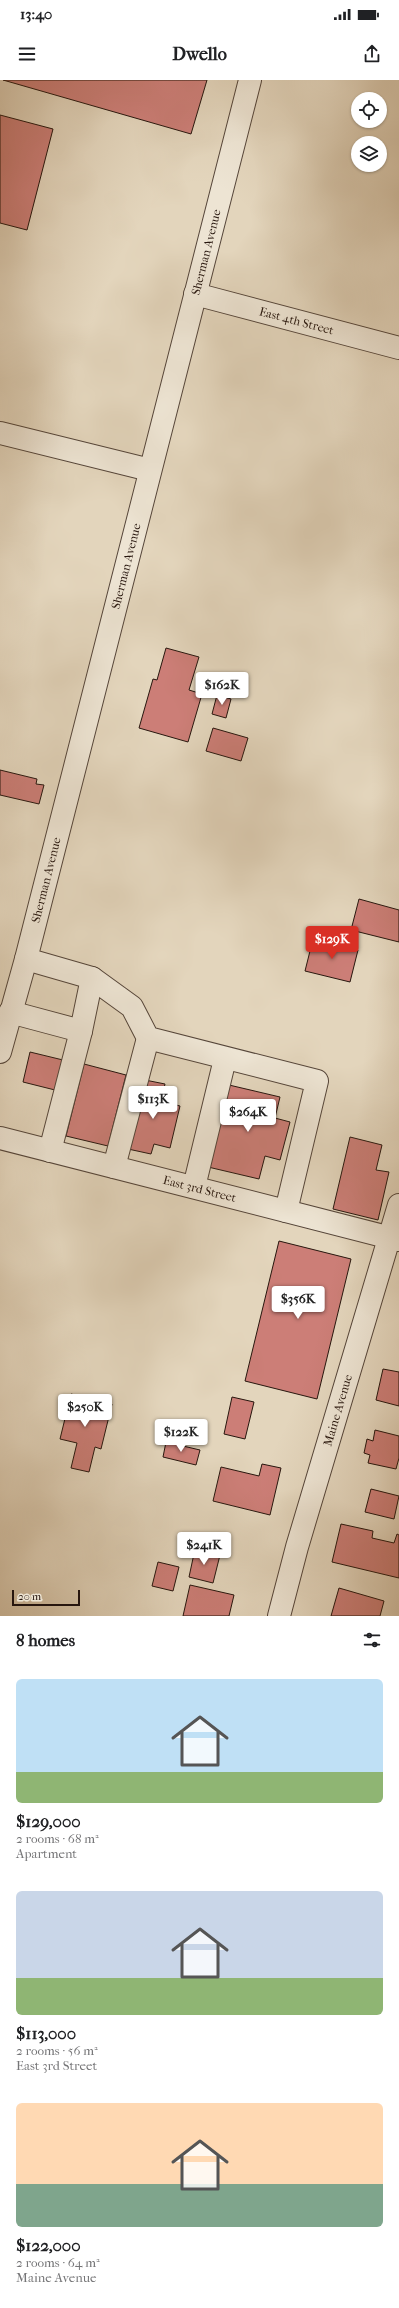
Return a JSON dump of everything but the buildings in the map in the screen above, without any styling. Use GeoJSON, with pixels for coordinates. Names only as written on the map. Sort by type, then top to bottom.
{"type":"FeatureCollection","features":[{"type":"Feature","properties":{"kind":"street","name":"Sherman Avenue"},"geometry":{"type":"LineString","coordinates":[[0,1052],[26,959],[250,80]]}},
{"type":"Feature","properties":{"kind":"street","name":"East 4th Street"},"geometry":{"type":"LineString","coordinates":[[195,294],[399,348]]}},
{"type":"Feature","properties":{"kind":"street"},"geometry":{"type":"LineString","coordinates":[[0,433],[150,470]]}},
{"type":"Feature","properties":{"kind":"street"},"geometry":{"type":"LineString","coordinates":[[26,959],[92,978],[132,1007],[148,1038],[114,1167]]}},
{"type":"Feature","properties":{"kind":"street"},"geometry":{"type":"LineString","coordinates":[[50,1150],[81,1031],[92,978]]}},
{"type":"Feature","properties":{"kind":"street"},"geometry":{"type":"LineString","coordinates":[[10,1012],[81,1031]]}},
{"type":"Feature","properties":{"kind":"street"},"geometry":{"type":"LineString","coordinates":[[148,1038],[317,1082],[286,1211]]}},
{"type":"Feature","properties":{"kind":"street"},"geometry":{"type":"LineString","coordinates":[[194,1187],[225,1059]]}},
{"type":"Feature","properties":{"kind":"street","name":"East 3rd Street"},"geometry":{"type":"LineString","coordinates":[[0,1138],[394,1239]]}},
{"type":"Feature","properties":{"kind":"street","name":"Maine Avenue"},"geometry":{"type":"LineString","coordinates":[[279,1616],[297,1547],[394,1239],[399,1205]]}}]}
